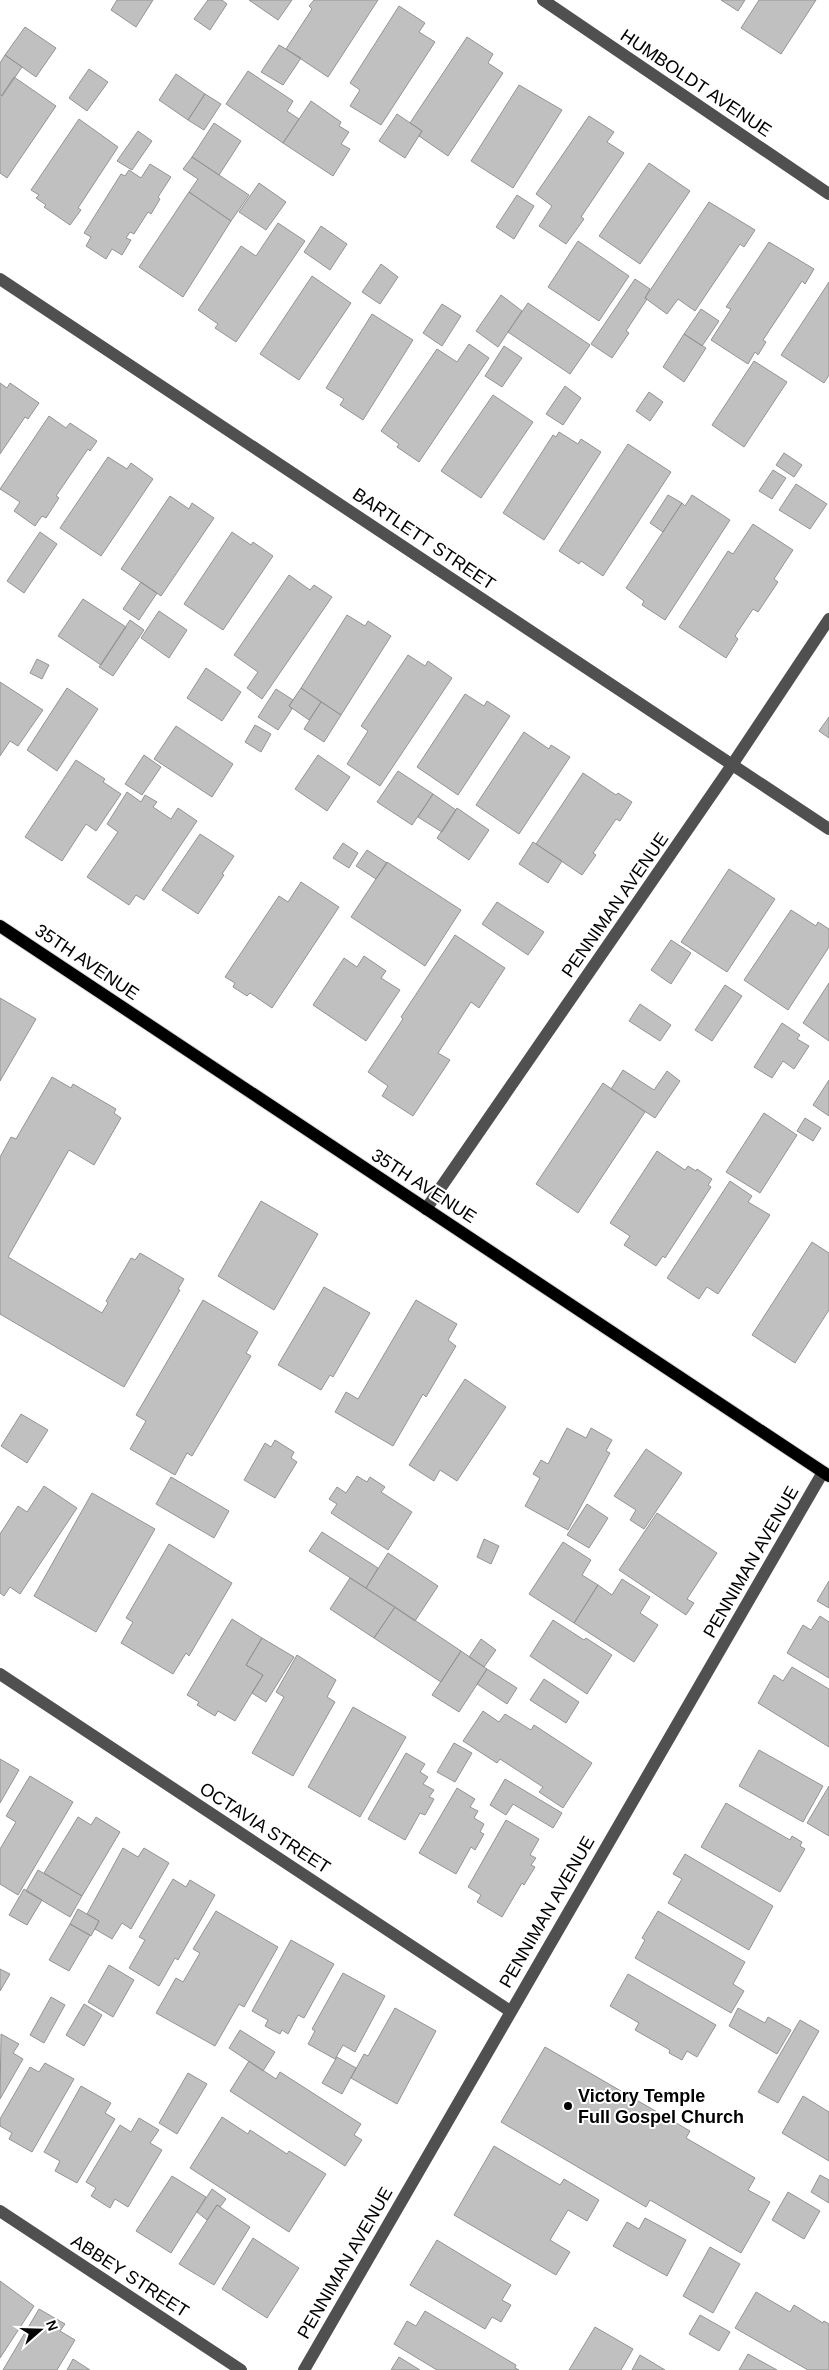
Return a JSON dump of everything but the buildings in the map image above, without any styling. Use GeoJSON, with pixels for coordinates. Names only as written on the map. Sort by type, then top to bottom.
{"type":"FeatureCollection","features":[{"type":"Feature","properties":{"kind":"main road","name":"35TH AVENUE"},"geometry":{"type":"LineString","coordinates":[[0,926],[826,1474]]}},
{"type":"Feature","properties":{"kind":"street","name":"HUMBOLDT AVENUE"},"geometry":{"type":"LineString","coordinates":[[543,0],[829,194]]}},
{"type":"Feature","properties":{"kind":"street","name":"BARTLETT STREET"},"geometry":{"type":"LineString","coordinates":[[0,278],[829,829]]}},
{"type":"Feature","properties":{"kind":"street","name":"PENNIMAN AVENUE"},"geometry":{"type":"LineString","coordinates":[[426,1209],[732,765],[829,619]]}},
{"type":"Feature","properties":{"kind":"street","name":"PENNIMAN AVENUE"},"geometry":{"type":"LineString","coordinates":[[304,2370],[510,2011],[826,1474]]}},
{"type":"Feature","properties":{"kind":"street","name":"OCTAVIA STREET"},"geometry":{"type":"LineString","coordinates":[[0,1674],[510,2011]]}},
{"type":"Feature","properties":{"kind":"street","name":"ABBEY STREET"},"geometry":{"type":"LineString","coordinates":[[0,2211],[241,2370]]}},
{"type":"Feature","properties":{"kind":"place","name":"Victory Temple Full Gospel Church"},"geometry":{"type":"Point","coordinates":[568,2106]}}]}
